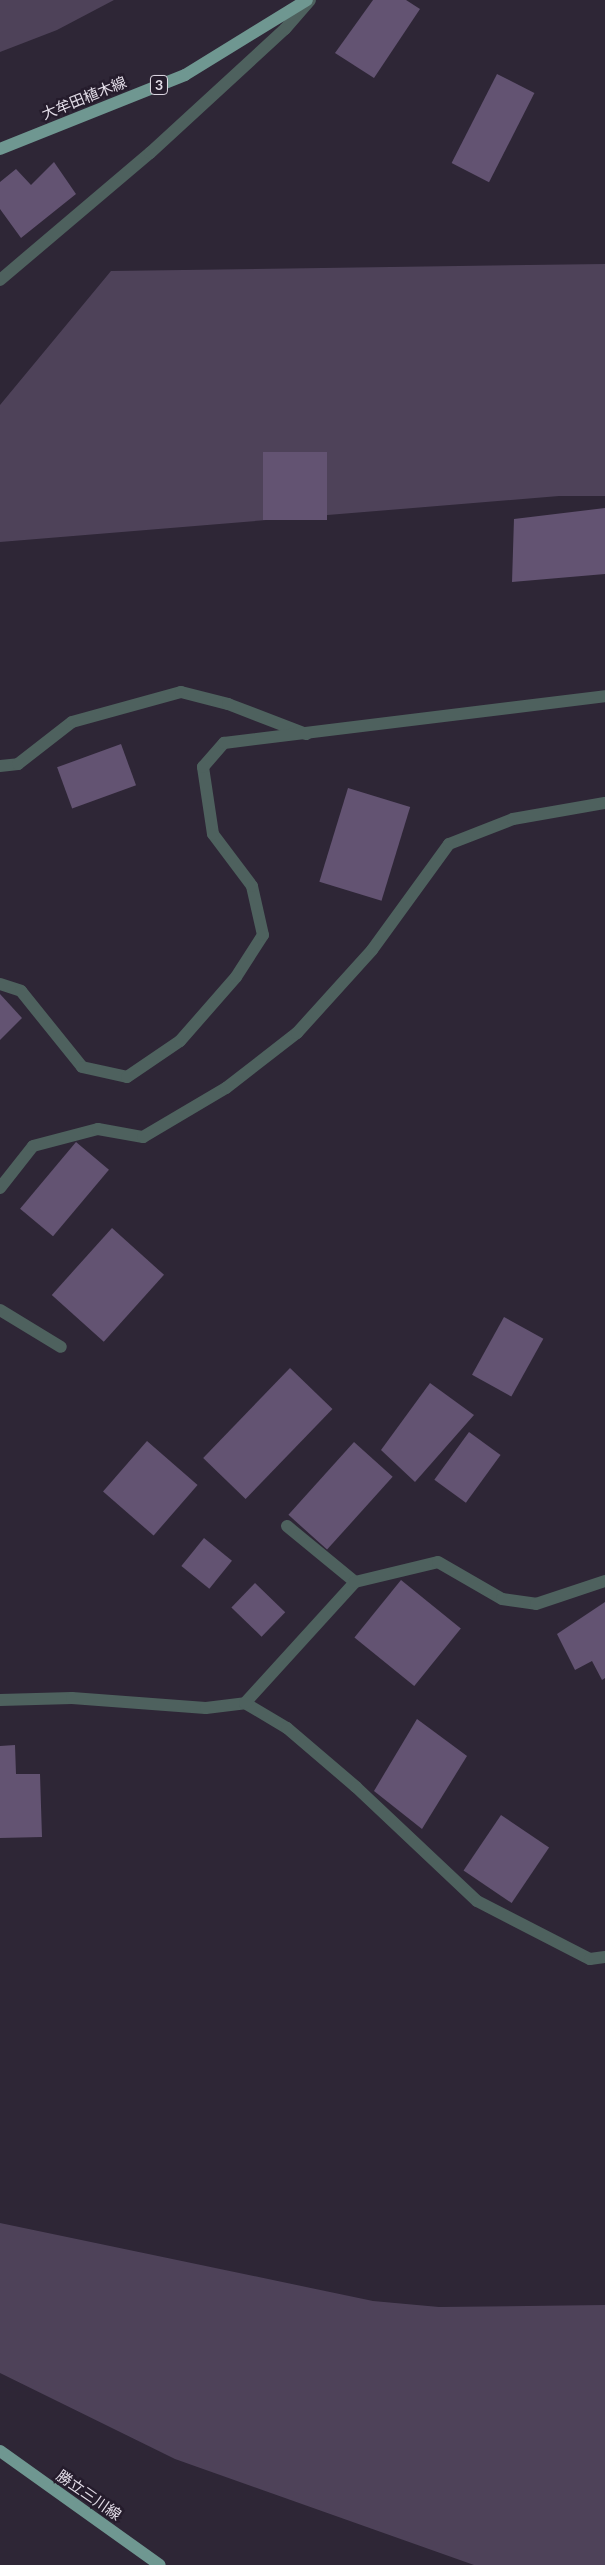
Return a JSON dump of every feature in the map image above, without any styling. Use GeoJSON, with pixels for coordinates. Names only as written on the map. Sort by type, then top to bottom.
{"type":"FeatureCollection","features":[{"type":"Feature","properties":{"kind":"main road","name":"大牟田植木線"},"geometry":{"type":"LineString","coordinates":[[0,149],[185,75],[309,0]]}},
{"type":"Feature","properties":{"kind":"main road","name":"勝立三川線"},"geometry":{"type":"LineString","coordinates":[[0,2451],[160,2565]]}},
{"type":"Feature","properties":{"kind":"street"},"geometry":{"type":"LineString","coordinates":[[0,280],[150,153],[284,30],[309,0]]}},
{"type":"Feature","properties":{"kind":"street"},"geometry":{"type":"LineString","coordinates":[[0,766],[18,764],[72,722],[181,692],[228,704],[308,735]]}},
{"type":"Feature","properties":{"kind":"street"},"geometry":{"type":"LineString","coordinates":[[0,984],[21,991],[82,1067],[127,1077],[180,1042],[236,976],[264,935],[252,886],[213,834],[203,768],[224,744],[308,735],[437,715],[605,696]]}},
{"type":"Feature","properties":{"kind":"street"},"geometry":{"type":"LineString","coordinates":[[0,1188],[33,1146],[98,1129],[143,1137],[226,1088],[297,1033],[372,950],[449,844],[513,819],[605,803]]}},
{"type":"Feature","properties":{"kind":"street"},"geometry":{"type":"LineString","coordinates":[[0,1310],[61,1347]]}},
{"type":"Feature","properties":{"kind":"street"},"geometry":{"type":"LineString","coordinates":[[287,1526],[355,1582]]}},
{"type":"Feature","properties":{"kind":"street"},"geometry":{"type":"LineString","coordinates":[[245,1703],[355,1582],[438,1562],[502,1599],[536,1604],[605,1581]]}},
{"type":"Feature","properties":{"kind":"street"},"geometry":{"type":"LineString","coordinates":[[0,1700],[72,1698],[206,1708],[245,1703],[287,1728],[342,1775],[477,1902],[590,1959],[605,1957]]}},
{"type":"Feature","properties":{"kind":"shaded area"},"geometry":{"type":"Polygon","coordinates":[[[0,0],[114,0],[57,30],[0,52],[0,0]]]}},
{"type":"Feature","properties":{"kind":"shaded area"},"geometry":{"type":"Polygon","coordinates":[[[605,264],[605,496],[559,496],[0,542],[0,405],[111,271],[605,264]]]}},
{"type":"Feature","properties":{"kind":"shaded area"},"geometry":{"type":"Polygon","coordinates":[[[0,2223],[373,2301],[439,2307],[605,2305],[605,2565],[474,2565],[175,2459],[0,2373],[0,2223]]]}},
{"type":"Feature","properties":{"kind":"building"},"geometry":{"type":"Polygon","coordinates":[[[373,0],[406,0],[420,9],[374,78],[335,53],[373,0]]]}},
{"type":"Feature","properties":{"kind":"building"},"geometry":{"type":"Polygon","coordinates":[[[497,74],[534,93],[489,182],[452,163],[497,74]]]}},
{"type":"Feature","properties":{"kind":"building"},"geometry":{"type":"Polygon","coordinates":[[[54,162],[76,194],[21,238],[0,209],[0,182],[16,169],[31,185],[54,162]]]}},
{"type":"Feature","properties":{"kind":"building"},"geometry":{"type":"Polygon","coordinates":[[[263,452],[327,452],[327,520],[263,520],[263,452]]]}},
{"type":"Feature","properties":{"kind":"building"},"geometry":{"type":"Polygon","coordinates":[[[605,508],[605,574],[512,582],[514,519],[605,508]]]}},
{"type":"Feature","properties":{"kind":"building"},"geometry":{"type":"Polygon","coordinates":[[[121,744],[136,785],[72,809],[57,767],[121,744]]]}},
{"type":"Feature","properties":{"kind":"building"},"geometry":{"type":"Polygon","coordinates":[[[348,788],[410,807],[382,901],[319,882],[348,788]]]}},
{"type":"Feature","properties":{"kind":"building"},"geometry":{"type":"Polygon","coordinates":[[[0,994],[22,1018],[0,1040],[0,994]]]}},
{"type":"Feature","properties":{"kind":"building"},"geometry":{"type":"Polygon","coordinates":[[[76,1142],[109,1170],[53,1236],[20,1209],[76,1142]]]}},
{"type":"Feature","properties":{"kind":"building"},"geometry":{"type":"Polygon","coordinates":[[[112,1228],[164,1275],[104,1342],[52,1295],[112,1228]]]}},
{"type":"Feature","properties":{"kind":"building"},"geometry":{"type":"Polygon","coordinates":[[[504,1317],[543,1339],[511,1397],[472,1375],[504,1317]]]}},
{"type":"Feature","properties":{"kind":"building"},"geometry":{"type":"Polygon","coordinates":[[[290,1368],[332,1409],[246,1499],[203,1458],[290,1368]]]}},
{"type":"Feature","properties":{"kind":"building"},"geometry":{"type":"Polygon","coordinates":[[[430,1383],[474,1415],[415,1482],[381,1450],[430,1383]]]}},
{"type":"Feature","properties":{"kind":"building"},"geometry":{"type":"Polygon","coordinates":[[[469,1432],[501,1455],[466,1503],[434,1480],[469,1432]]]}},
{"type":"Feature","properties":{"kind":"building"},"geometry":{"type":"Polygon","coordinates":[[[147,1441],[198,1485],[154,1536],[103,1492],[147,1441]]]}},
{"type":"Feature","properties":{"kind":"building"},"geometry":{"type":"Polygon","coordinates":[[[354,1442],[393,1477],[327,1550],[288,1515],[354,1442]]]}},
{"type":"Feature","properties":{"kind":"building"},"geometry":{"type":"Polygon","coordinates":[[[204,1538],[232,1561],[209,1589],[181,1566],[204,1538]]]}},
{"type":"Feature","properties":{"kind":"building"},"geometry":{"type":"Polygon","coordinates":[[[401,1580],[461,1628],[414,1686],[354,1638],[401,1580]]]}},
{"type":"Feature","properties":{"kind":"building"},"geometry":{"type":"Polygon","coordinates":[[[255,1583],[285,1612],[262,1637],[231,1607],[255,1583]]]}},
{"type":"Feature","properties":{"kind":"building"},"geometry":{"type":"Polygon","coordinates":[[[605,1602],[605,1678],[602,1680],[592,1661],[575,1670],[557,1634],[605,1602]]]}},
{"type":"Feature","properties":{"kind":"building"},"geometry":{"type":"Polygon","coordinates":[[[417,1719],[467,1756],[422,1829],[374,1791],[417,1719]]]}},
{"type":"Feature","properties":{"kind":"building"},"geometry":{"type":"Polygon","coordinates":[[[15,1745],[16,1774],[40,1774],[42,1837],[0,1838],[0,1746],[15,1745]]]}},
{"type":"Feature","properties":{"kind":"building"},"geometry":{"type":"Polygon","coordinates":[[[501,1815],[549,1847],[512,1903],[464,1871],[501,1815]]]}}]}
